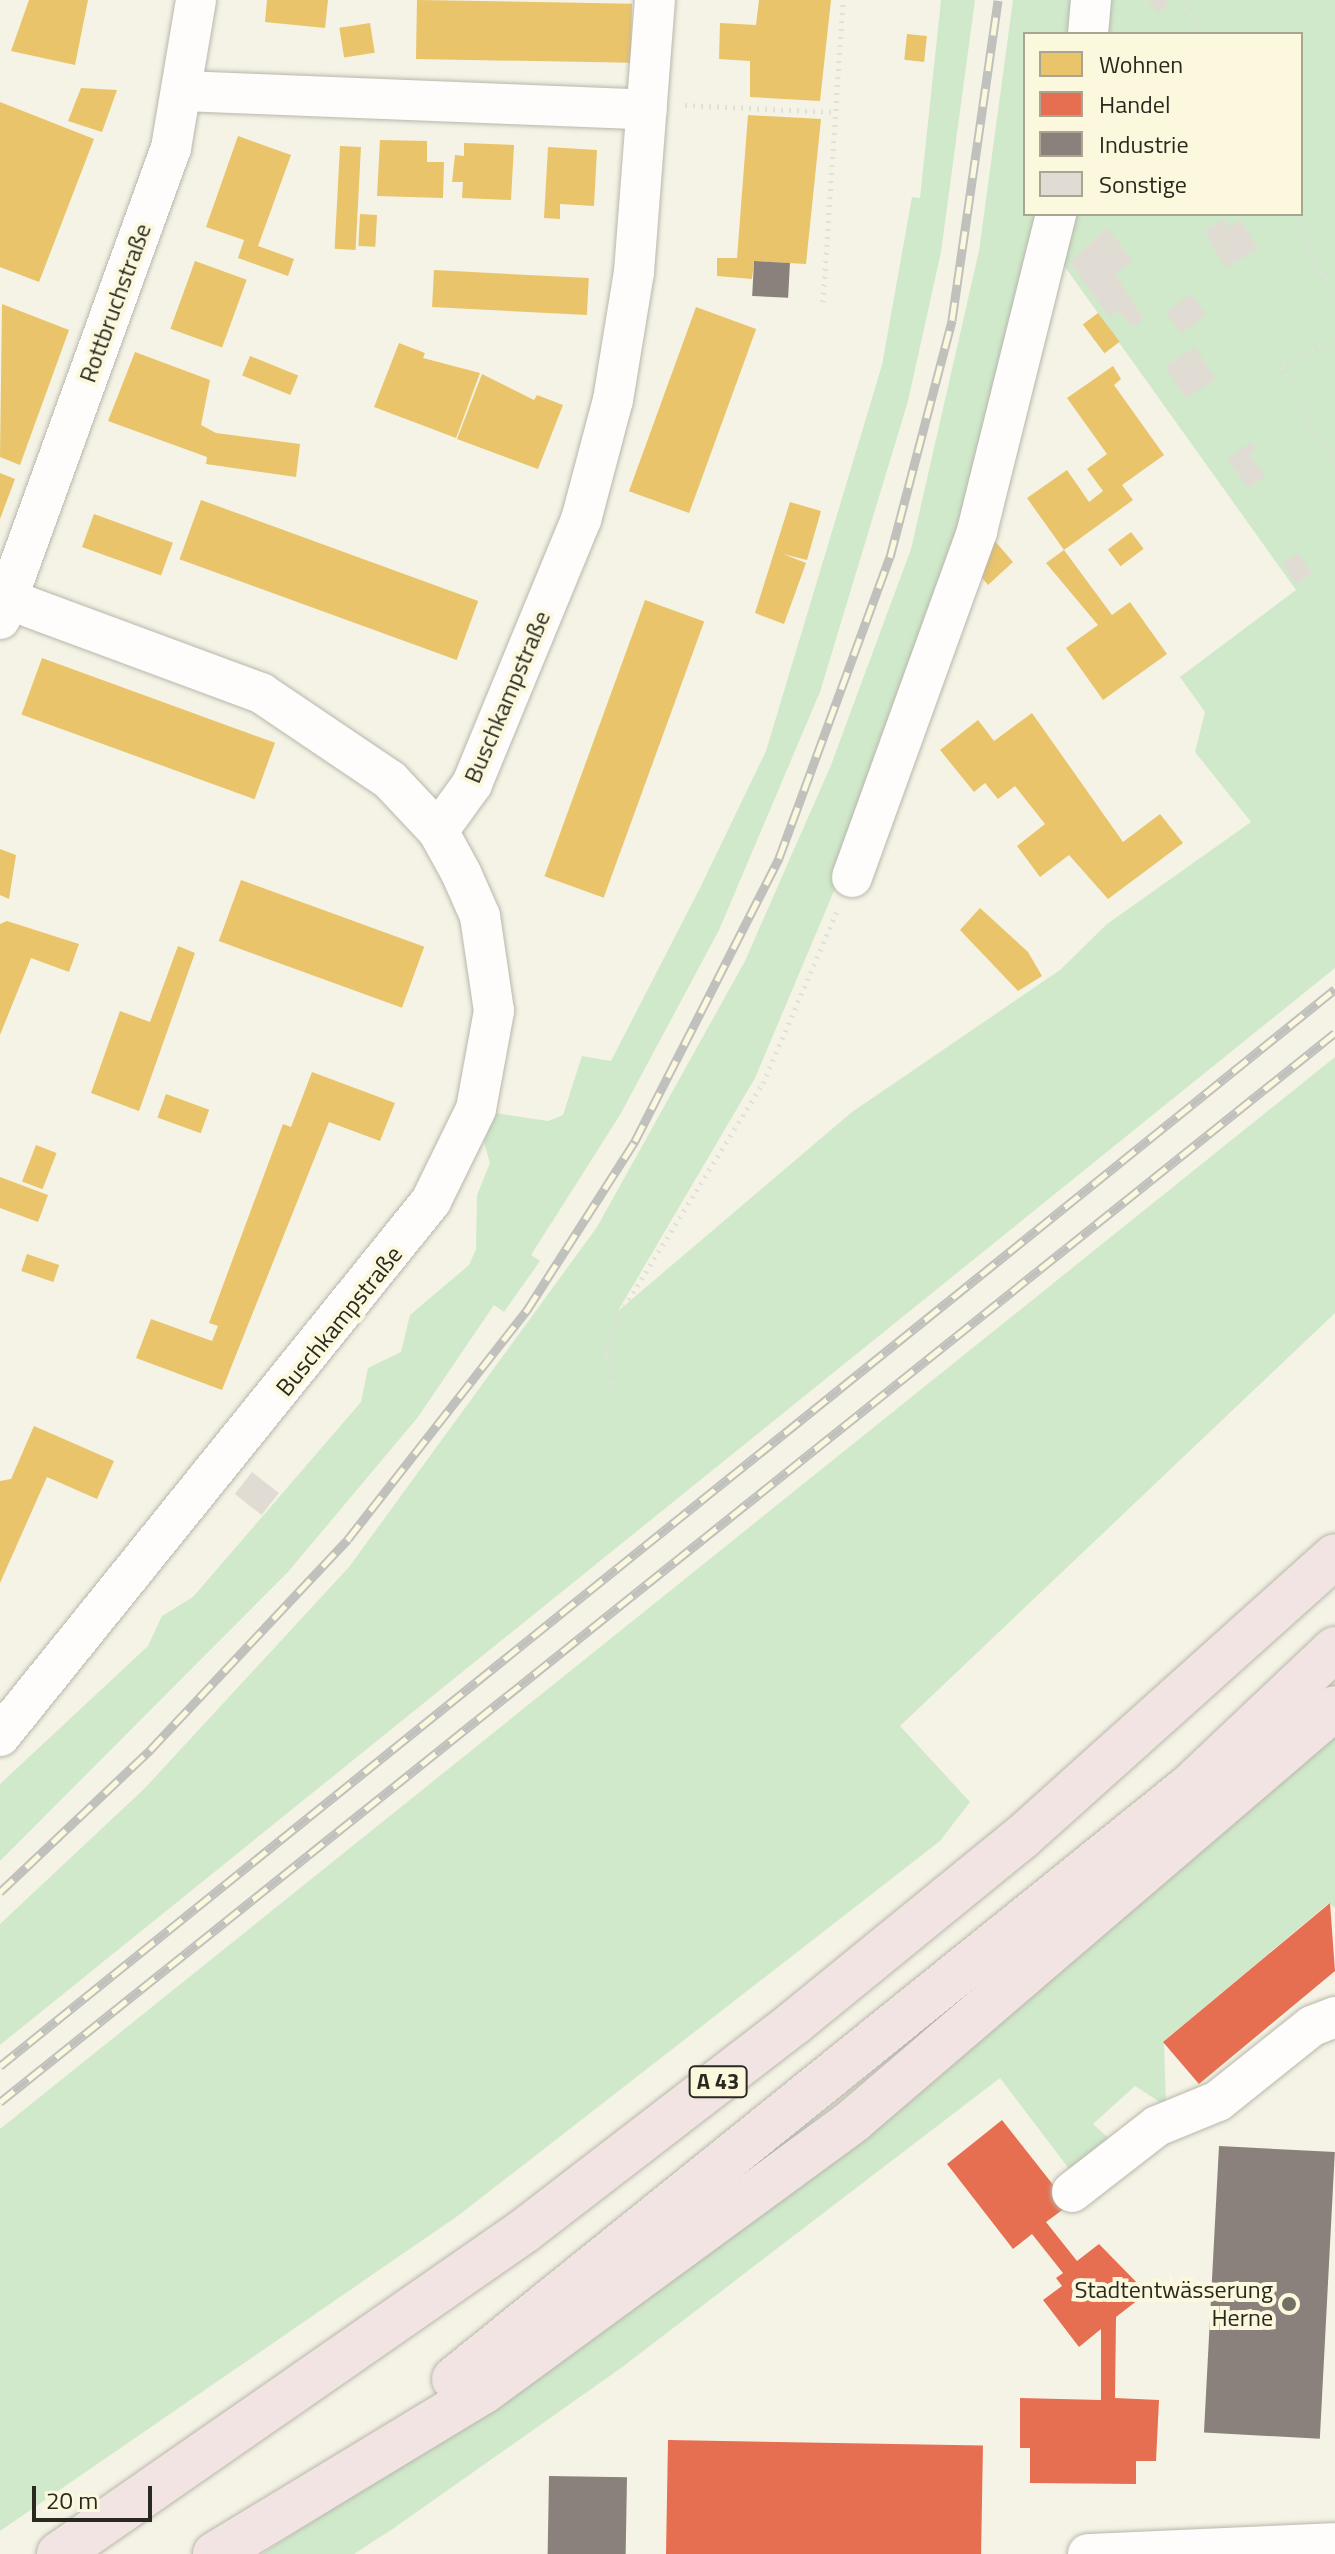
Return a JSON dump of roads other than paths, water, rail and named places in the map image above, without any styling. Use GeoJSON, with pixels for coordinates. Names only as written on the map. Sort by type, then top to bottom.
{"type":"FeatureCollection","features":[{"type":"Feature","properties":{"kind":"highway","name":"A 43"},"geometry":{"type":"LineString","coordinates":[[59,2554],[524,2231],[794,2023],[1021,1838],[1335,1556]]}},
{"type":"Feature","properties":{"kind":"highway","name":"A 43"},"geometry":{"type":"LineString","coordinates":[[215,2554],[321,2485],[1189,1787],[1335,1649]]}},
{"type":"Feature","properties":{"kind":"highway"},"geometry":{"type":"LineString","coordinates":[[321,2485],[483,2392],[854,2120],[1335,1708]]}},
{"type":"Feature","properties":{"kind":"street","name":"Rottbruchstraße"},"geometry":{"type":"LineString","coordinates":[[196,0],[184,91],[171,148],[4,609],[261,693],[347,745],[438,831]]}},
{"type":"Feature","properties":{"kind":"street","name":"Buschkampstraße"},"geometry":{"type":"LineString","coordinates":[[0,1736],[389,1261],[458,1151],[489,1063],[491,968],[480,916],[438,831],[472,784],[581,520],[613,400],[634,272],[655,0]]}},
{"type":"Feature","properties":{"kind":"street"},"geometry":{"type":"LineString","coordinates":[[1088,32],[1091,0]]}},
{"type":"Feature","properties":{"kind":"street"},"geometry":{"type":"LineString","coordinates":[[184,91],[647,110]]}},
{"type":"Feature","properties":{"kind":"street"},"geometry":{"type":"LineString","coordinates":[[852,877],[933,659],[985,502],[1056,216]]}},
{"type":"Feature","properties":{"kind":"street"},"geometry":{"type":"LineString","coordinates":[[1072,2192],[1157,2126],[1218,2101],[1312,2026],[1335,2017]]}},
{"type":"Feature","properties":{"kind":"street"},"geometry":{"type":"LineString","coordinates":[[1088,2554],[1335,2543]]}},
{"type":"Feature","properties":{"kind":"railway"},"geometry":{"type":"LineString","coordinates":[[0,1892],[150,1750],[348,1539],[527,1310],[635,1141],[779,858],[890,557],[952,320],[998,0]]}},
{"type":"Feature","properties":{"kind":"railway"},"geometry":{"type":"LineString","coordinates":[[0,2066],[1335,989]]}},
{"type":"Feature","properties":{"kind":"railway"},"geometry":{"type":"LineString","coordinates":[[0,2102],[1335,1033]]}},
{"type":"Feature","properties":{"kind":"place","name":"Stadtentwässerung Herne"},"geometry":{"type":"Point","coordinates":[1289,2304]}}]}
